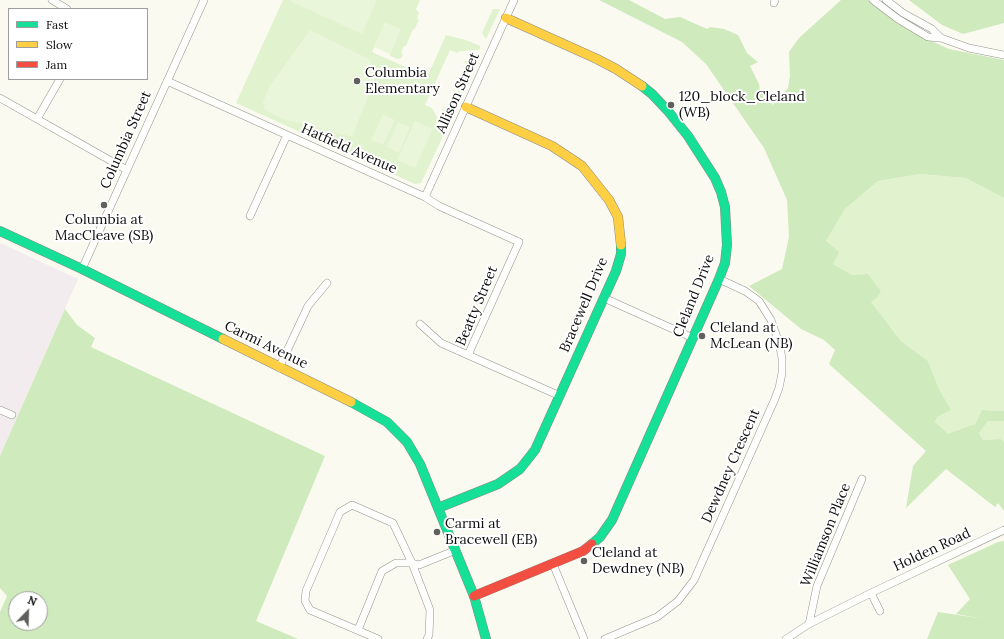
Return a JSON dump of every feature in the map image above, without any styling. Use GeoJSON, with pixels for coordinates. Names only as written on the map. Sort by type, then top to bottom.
{"type":"FeatureCollection","features":[{"type":"Feature","properties":{"kind":"street"},"geometry":{"type":"LineString","coordinates":[[52,0],[65,8]]}},
{"type":"Feature","properties":{"kind":"street","name":"Columbia Street"},"geometry":{"type":"LineString","coordinates":[[82,269],[204,0]]}},
{"type":"Feature","properties":{"kind":"street","name":"Allison Street"},"geometry":{"type":"LineString","coordinates":[[425,198],[514,0]]}},
{"type":"Feature","properties":{"kind":"street"},"geometry":{"type":"LineString","coordinates":[[873,0],[885,10],[928,37],[941,38],[970,48],[1004,55]]}},
{"type":"Feature","properties":{"kind":"street"},"geometry":{"type":"LineString","coordinates":[[886,0],[903,13],[932,29],[941,38]]}},
{"type":"Feature","properties":{"kind":"street","name":"Cleland Drive"},"geometry":{"type":"LineString","coordinates":[[474,596],[583,551],[600,537],[612,520],[719,279],[725,263],[727,232],[725,207],[715,178],[702,157],[668,111],[634,80],[616,69],[506,18]]}},
{"type":"Feature","properties":{"kind":"street"},"geometry":{"type":"LineString","coordinates":[[37,119],[59,80]]}},
{"type":"Feature","properties":{"kind":"street","name":"Hatfield Avenue"},"geometry":{"type":"LineString","coordinates":[[167,81],[519,242]]}},
{"type":"Feature","properties":{"kind":"street"},"geometry":{"type":"LineString","coordinates":[[0,98],[127,170]]}},
{"type":"Feature","properties":{"kind":"street","name":"Bracewell Drive"},"geometry":{"type":"LineString","coordinates":[[438,508],[498,484],[520,469],[535,450],[616,271],[621,254],[622,236],[618,217],[609,200],[582,166],[552,146],[466,107]]}},
{"type":"Feature","properties":{"kind":"street"},"geometry":{"type":"LineString","coordinates":[[250,216],[287,135]]}},
{"type":"Feature","properties":{"kind":"street","name":"Carmi Avenue"},"geometry":{"type":"LineString","coordinates":[[0,231],[82,269],[372,413],[387,422],[398,432],[414,452],[474,596],[486,639]]}},
{"type":"Feature","properties":{"kind":"street","name":"Beatty Street"},"geometry":{"type":"LineString","coordinates":[[519,242],[468,355],[560,396]]}},
{"type":"Feature","properties":{"kind":"street","name":"Dewdney Crescent"},"geometry":{"type":"LineString","coordinates":[[605,639],[657,617],[678,601],[694,580],[774,402],[782,373],[782,358],[779,343],[771,320],[759,301],[745,290],[719,279]]}},
{"type":"Feature","properties":{"kind":"street"},"geometry":{"type":"LineString","coordinates":[[279,368],[308,306],[327,283]]}},
{"type":"Feature","properties":{"kind":"street"},"geometry":{"type":"LineString","coordinates":[[604,298],[693,338]]}},
{"type":"Feature","properties":{"kind":"street"},"geometry":{"type":"LineString","coordinates":[[420,324],[441,343],[468,355]]}},
{"type":"Feature","properties":{"kind":"street"},"geometry":{"type":"LineString","coordinates":[[0,410],[12,415]]}},
{"type":"Feature","properties":{"kind":"street","name":"Williamson Place"},"geometry":{"type":"LineString","coordinates":[[809,624],[817,586],[862,479]]}},
{"type":"Feature","properties":{"kind":"street"},"geometry":{"type":"LineString","coordinates":[[378,639],[310,610],[305,601],[306,591],[340,512],[352,505],[393,523],[412,563],[430,610],[429,635],[427,639]]}},
{"type":"Feature","properties":{"kind":"street","name":"Holden Road"},"geometry":{"type":"LineString","coordinates":[[786,639],[809,624],[1004,530]]}},
{"type":"Feature","properties":{"kind":"street"},"geometry":{"type":"LineString","coordinates":[[358,630],[382,571],[396,563],[412,563],[419,565],[456,550]]}},
{"type":"Feature","properties":{"kind":"street"},"geometry":{"type":"LineString","coordinates":[[553,564],[584,639]]}},
{"type":"Feature","properties":{"kind":"street"},"geometry":{"type":"LineString","coordinates":[[871,593],[880,610]]}},
{"type":"Feature","properties":{"kind":"shaded area"},"geometry":{"type":"Polygon","coordinates":[[[0,243],[78,279],[0,456],[0,243]]]}},
{"type":"Feature","properties":{"kind":"green space","name":"Columbia Elementary"},"geometry":{"type":"Polygon","coordinates":[[[283,0],[420,0],[416,9],[419,13],[417,18],[419,20],[414,30],[413,29],[406,46],[404,46],[401,53],[403,54],[401,58],[398,59],[390,56],[400,29],[385,23],[372,52],[423,75],[425,72],[429,73],[446,35],[466,40],[480,46],[480,49],[478,50],[461,51],[457,53],[450,50],[425,105],[432,108],[445,132],[421,183],[415,184],[236,103],[283,0]]]}},
{"type":"Feature","properties":{"kind":"green space"},"geometry":{"type":"Polygon","coordinates":[[[377,0],[362,34],[290,1],[377,0]]]}},
{"type":"Feature","properties":{"kind":"green space"},"geometry":{"type":"Polygon","coordinates":[[[599,0],[629,0],[665,19],[680,17],[707,29],[710,27],[724,29],[738,35],[747,53],[758,62],[750,66],[759,84],[760,91],[773,105],[788,88],[790,76],[789,52],[799,38],[841,0],[870,0],[927,39],[949,49],[1004,60],[1004,198],[966,178],[920,174],[878,181],[845,209],[826,241],[839,252],[833,264],[852,275],[868,274],[881,291],[877,298],[871,302],[901,341],[928,361],[939,389],[951,410],[937,417],[935,422],[948,434],[975,424],[982,410],[1004,411],[1004,421],[988,421],[979,433],[983,440],[1001,439],[1004,442],[1004,511],[998,503],[995,507],[946,469],[906,508],[913,466],[926,451],[829,364],[835,350],[824,340],[801,329],[749,286],[782,269],[789,237],[787,200],[764,148],[706,64],[682,42],[599,0]]]}},
{"type":"Feature","properties":{"kind":"green space"},"geometry":{"type":"Polygon","coordinates":[[[909,0],[1004,0],[1004,23],[963,34],[942,25],[909,0]]]}},
{"type":"Feature","properties":{"kind":"green space"},"geometry":{"type":"Polygon","coordinates":[[[493,9],[500,9],[486,39],[482,33],[493,9]]]}},
{"type":"Feature","properties":{"kind":"green space"},"geometry":{"type":"Polygon","coordinates":[[[385,23],[401,29],[390,54],[374,47],[385,23]]]}},
{"type":"Feature","properties":{"kind":"green space"},"geometry":{"type":"Polygon","coordinates":[[[310,30],[369,59],[377,74],[352,137],[283,119],[265,110],[263,102],[269,87],[310,30]]]}},
{"type":"Feature","properties":{"kind":"green space"},"geometry":{"type":"Polygon","coordinates":[[[477,60],[449,123],[442,109],[449,110],[469,66],[464,61],[477,60]]]}},
{"type":"Feature","properties":{"kind":"green space"},"geometry":{"type":"Polygon","coordinates":[[[383,114],[395,120],[383,145],[371,140],[383,114]]]}},
{"type":"Feature","properties":{"kind":"green space"},"geometry":{"type":"Polygon","coordinates":[[[415,121],[433,129],[415,168],[397,160],[415,121]]]}},
{"type":"Feature","properties":{"kind":"green space"},"geometry":{"type":"Polygon","coordinates":[[[398,122],[410,127],[399,153],[387,147],[398,122]]]}},
{"type":"Feature","properties":{"kind":"green space"},"geometry":{"type":"Polygon","coordinates":[[[920,174],[966,178],[1004,198],[1004,411],[982,410],[975,424],[948,435],[935,422],[937,417],[951,410],[939,389],[928,361],[901,341],[871,302],[877,298],[881,291],[868,274],[852,275],[833,264],[826,241],[845,209],[878,181],[920,174]]]}},
{"type":"Feature","properties":{"kind":"green space"},"geometry":{"type":"Polygon","coordinates":[[[65,309],[77,325],[95,338],[91,347],[325,456],[256,621],[298,639],[0,639],[0,612],[7,596],[0,588],[0,456],[65,309]]]}},
{"type":"Feature","properties":{"kind":"green space"},"geometry":{"type":"Polygon","coordinates":[[[988,421],[1004,421],[1004,442],[1001,439],[983,440],[979,433],[988,421]]]}},
{"type":"Feature","properties":{"kind":"green space"},"geometry":{"type":"Polygon","coordinates":[[[1004,541],[1004,639],[927,639],[938,612],[985,619],[956,614],[970,599],[948,565],[998,542],[1004,541]]]}},
{"type":"Feature","properties":{"kind":"traffic: fast"},"geometry":{"type":"LineString","coordinates":[[592,544],[600,537],[612,520],[719,279],[725,263],[727,245],[725,207],[715,178],[688,136],[668,111],[642,86]]}},
{"type":"Feature","properties":{"kind":"traffic: fast"},"geometry":{"type":"LineString","coordinates":[[0,231],[82,269],[223,339]]}},
{"type":"Feature","properties":{"kind":"traffic: fast"},"geometry":{"type":"LineString","coordinates":[[438,508],[498,484],[520,469],[535,450],[616,271],[621,254],[621,245]]}},
{"type":"Feature","properties":{"kind":"traffic: fast"},"geometry":{"type":"LineString","coordinates":[[351,402],[387,422],[407,442],[420,464],[474,596],[486,639]]}},
{"type":"Feature","properties":{"kind":"traffic: slow"},"geometry":{"type":"LineString","coordinates":[[506,18],[597,59],[616,69],[642,86]]}},
{"type":"Feature","properties":{"kind":"traffic: slow"},"geometry":{"type":"LineString","coordinates":[[466,107],[552,146],[582,166],[609,200],[618,217],[621,245]]}},
{"type":"Feature","properties":{"kind":"traffic: slow"},"geometry":{"type":"LineString","coordinates":[[223,339],[351,402]]}},
{"type":"Feature","properties":{"kind":"traffic: jam"},"geometry":{"type":"LineString","coordinates":[[474,596],[583,551],[592,544]]}},
{"type":"Feature","properties":{"kind":"place","name":"Columbia Elementary"},"geometry":{"type":"Point","coordinates":[357,81]}},
{"type":"Feature","properties":{"kind":"place","name":"120_block_Cleland (WB)"},"geometry":{"type":"Point","coordinates":[671,105]}},
{"type":"Feature","properties":{"kind":"place","name":"Columbia at MacCleave (SB)"},"geometry":{"type":"Point","coordinates":[104,205]}},
{"type":"Feature","properties":{"kind":"place","name":"Cleland at McLean (NB)"},"geometry":{"type":"Point","coordinates":[702,336]}},
{"type":"Feature","properties":{"kind":"place","name":"Carmi at Bracewell (EB)"},"geometry":{"type":"Point","coordinates":[437,532]}},
{"type":"Feature","properties":{"kind":"place","name":"Cleland at Dewdney (NB)"},"geometry":{"type":"Point","coordinates":[584,561]}}]}
